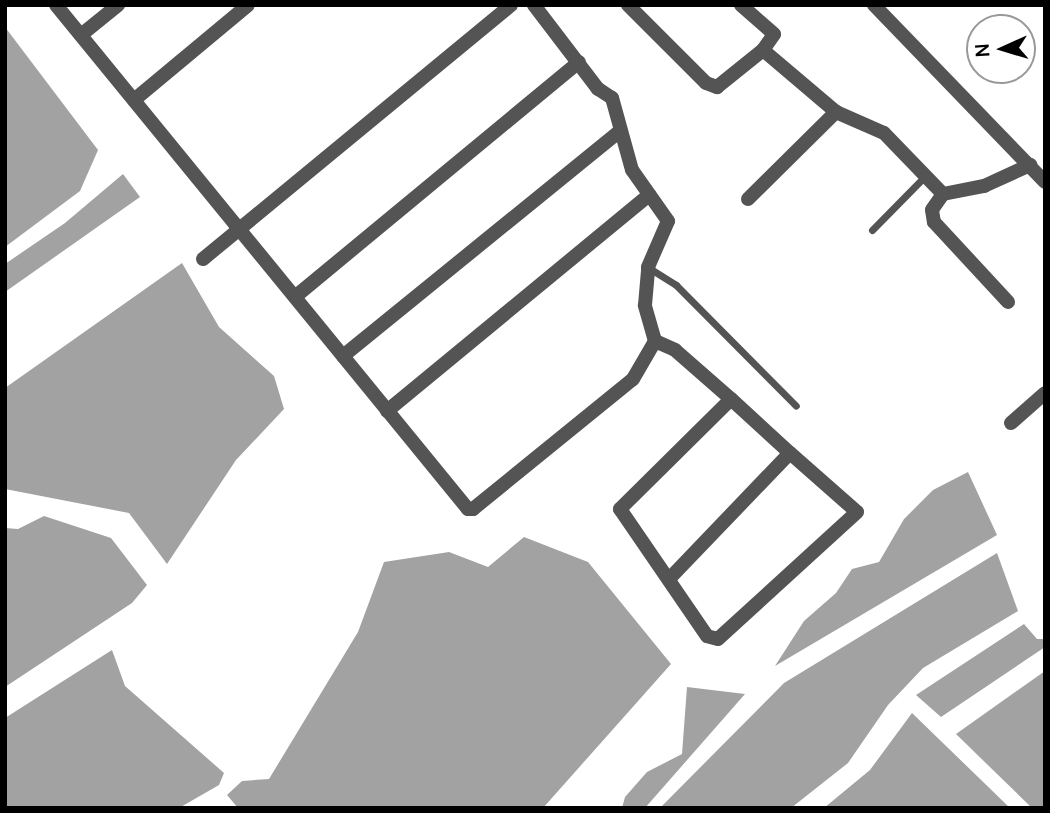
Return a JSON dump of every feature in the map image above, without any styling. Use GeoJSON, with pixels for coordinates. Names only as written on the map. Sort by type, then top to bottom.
{"type":"FeatureCollection","features":[{"type":"Feature","properties":{"kind":"street"},"geometry":{"type":"LineString","coordinates":[[56,5],[468,509],[473,509],[633,379],[654,341],[645,305],[648,267],[667,220],[632,170],[612,98],[598,89],[534,5]]}},
{"type":"Feature","properties":{"kind":"street"},"geometry":{"type":"LineString","coordinates":[[81,35],[117,5]]}},
{"type":"Feature","properties":{"kind":"street"},"geometry":{"type":"LineString","coordinates":[[134,100],[248,5]]}},
{"type":"Feature","properties":{"kind":"street"},"geometry":{"type":"LineString","coordinates":[[203,258],[511,5]]}},
{"type":"Feature","properties":{"kind":"street"},"geometry":{"type":"LineString","coordinates":[[628,5],[711,86],[720,87],[763,50],[774,34],[741,5]]}},
{"type":"Feature","properties":{"kind":"street"},"geometry":{"type":"LineString","coordinates":[[874,5],[1045,183]]}},
{"type":"Feature","properties":{"kind":"street"},"geometry":{"type":"LineString","coordinates":[[763,50],[836,112],[884,133],[943,194]]}},
{"type":"Feature","properties":{"kind":"street"},"geometry":{"type":"LineString","coordinates":[[296,296],[579,62]]}},
{"type":"Feature","properties":{"kind":"street"},"geometry":{"type":"LineString","coordinates":[[748,199],[836,112]]}},
{"type":"Feature","properties":{"kind":"street"},"geometry":{"type":"LineString","coordinates":[[343,356],[620,131]]}},
{"type":"Feature","properties":{"kind":"street"},"geometry":{"type":"LineString","coordinates":[[1008,302],[934,222],[932,210],[943,194],[984,186],[1030,166]]}},
{"type":"Feature","properties":{"kind":"street"},"geometry":{"type":"LineString","coordinates":[[387,411],[649,195]]}},
{"type":"Feature","properties":{"kind":"street"},"geometry":{"type":"LineString","coordinates":[[654,341],[675,350],[731,399],[857,512],[722,638],[707,636],[670,578],[621,513],[621,505],[731,399]]}},
{"type":"Feature","properties":{"kind":"street"},"geometry":{"type":"LineString","coordinates":[[1011,423],[1045,393]]}},
{"type":"Feature","properties":{"kind":"street"},"geometry":{"type":"LineString","coordinates":[[670,578],[790,453]]}},
{"type":"Feature","properties":{"kind":"lane"},"geometry":{"type":"LineString","coordinates":[[872,230],[924,177]]}},
{"type":"Feature","properties":{"kind":"lane"},"geometry":{"type":"LineString","coordinates":[[648,267],[676,285],[796,407]]}},
{"type":"Feature","properties":{"kind":"shaded area"},"geometry":{"type":"Polygon","coordinates":[[[5,27],[98,150],[80,191],[5,247],[5,27]]]}},
{"type":"Feature","properties":{"kind":"shaded area"},"geometry":{"type":"Polygon","coordinates":[[[123,174],[140,197],[5,292],[5,264],[65,223],[123,174]]]}},
{"type":"Feature","properties":{"kind":"shaded area"},"geometry":{"type":"Polygon","coordinates":[[[182,263],[219,327],[274,376],[284,409],[236,460],[167,564],[129,513],[5,489],[5,388],[182,263]]]}},
{"type":"Feature","properties":{"kind":"shaded area"},"geometry":{"type":"Polygon","coordinates":[[[968,472],[997,535],[775,666],[804,621],[836,593],[852,569],[879,562],[904,519],[933,490],[968,472]]]}},
{"type":"Feature","properties":{"kind":"shaded area"},"geometry":{"type":"Polygon","coordinates":[[[44,516],[111,538],[147,585],[132,603],[5,687],[5,528],[18,529],[44,516]]]}},
{"type":"Feature","properties":{"kind":"shaded area"},"geometry":{"type":"Polygon","coordinates":[[[524,537],[588,562],[671,664],[543,808],[238,808],[227,795],[242,781],[269,779],[358,632],[384,562],[449,552],[488,567],[524,537]]]}},
{"type":"Feature","properties":{"kind":"shaded area"},"geometry":{"type":"Polygon","coordinates":[[[997,553],[1018,611],[923,668],[888,705],[848,763],[791,808],[660,808],[784,683],[997,553]]]}},
{"type":"Feature","properties":{"kind":"shaded area"},"geometry":{"type":"Polygon","coordinates":[[[1024,624],[1037,639],[1045,639],[1045,647],[941,717],[916,695],[1024,624]]]}},
{"type":"Feature","properties":{"kind":"shaded area"},"geometry":{"type":"Polygon","coordinates":[[[112,650],[125,686],[224,773],[219,785],[179,808],[5,808],[5,718],[112,650]]]}},
{"type":"Feature","properties":{"kind":"shaded area"},"geometry":{"type":"Polygon","coordinates":[[[1045,671],[1045,808],[1032,808],[956,734],[1045,671]]]}},
{"type":"Feature","properties":{"kind":"shaded area"},"geometry":{"type":"Polygon","coordinates":[[[687,687],[745,694],[645,808],[622,808],[625,797],[647,772],[682,754],[687,687]]]}},
{"type":"Feature","properties":{"kind":"shaded area"},"geometry":{"type":"Polygon","coordinates":[[[912,713],[1010,808],[824,808],[870,770],[912,713]]]}}]}
